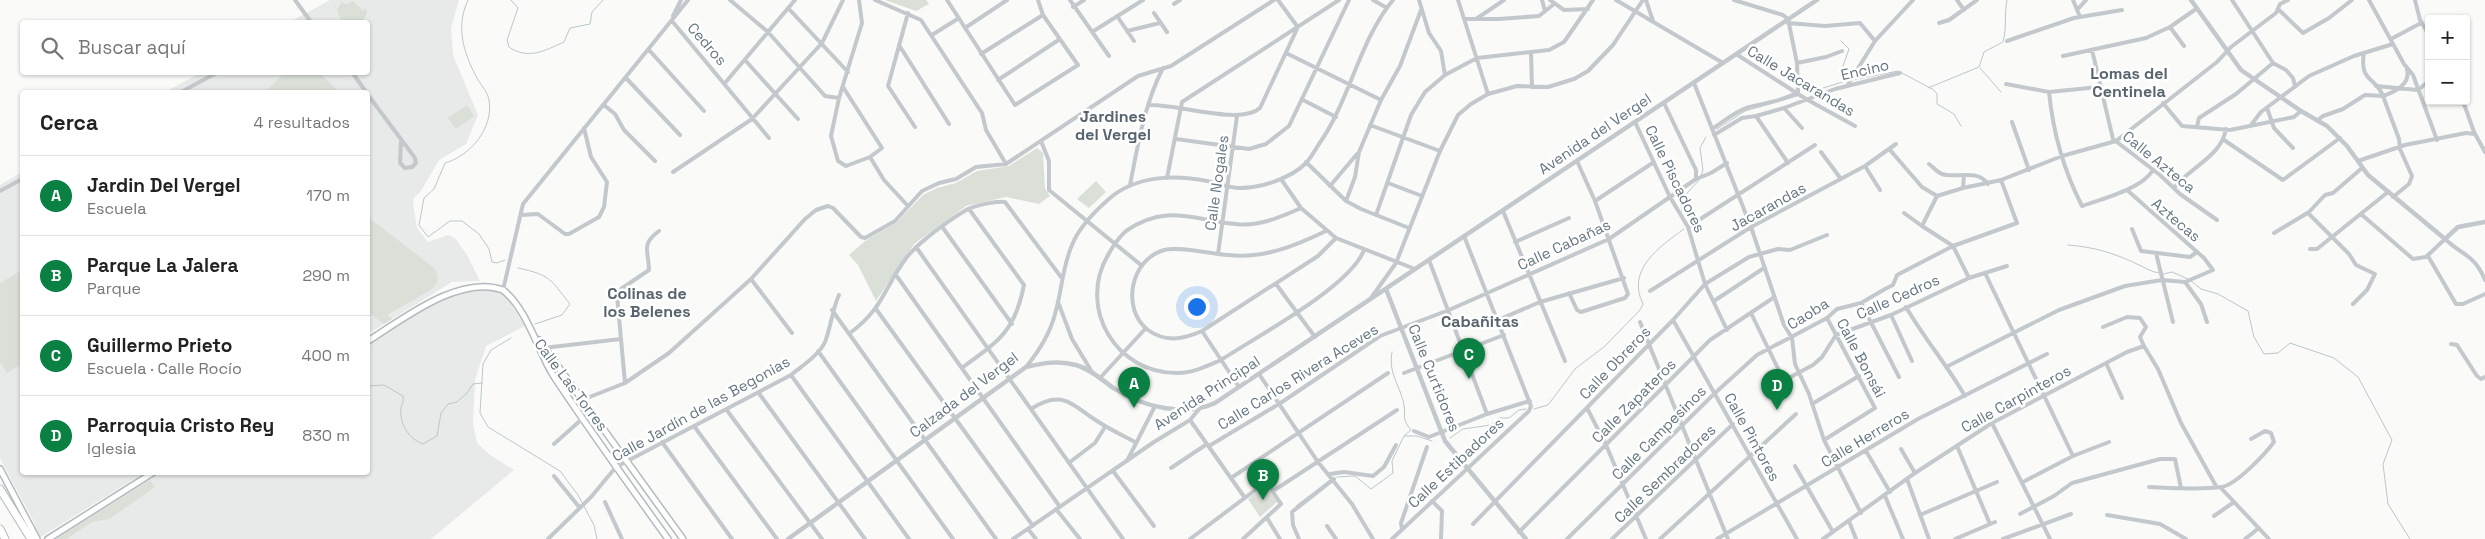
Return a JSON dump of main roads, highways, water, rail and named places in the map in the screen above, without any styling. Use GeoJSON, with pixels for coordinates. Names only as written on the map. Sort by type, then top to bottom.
{"type":"FeatureCollection","features":[{"type":"Feature","properties":{"kind":"highway"},"geometry":{"type":"LineString","coordinates":[[0,490],[26,539]]}},
{"type":"Feature","properties":{"kind":"highway"},"geometry":{"type":"LineString","coordinates":[[0,490],[31,539]]}},
{"type":"Feature","properties":{"kind":"highway"},"geometry":{"type":"LineString","coordinates":[[0,529],[5,539]]}},
{"type":"Feature","properties":{"kind":"main road","name":"Calle Las Torres"},"geometry":{"type":"LineString","coordinates":[[370,340],[452,292],[482,287],[504,290],[543,348],[682,539]]}},
{"type":"Feature","properties":{"kind":"main road","name":"Calle Las Torres"},"geometry":{"type":"LineString","coordinates":[[543,348],[552,373],[572,404],[668,539]]}},
{"type":"Feature","properties":{"kind":"main road"},"geometry":{"type":"LineString","coordinates":[[0,469],[38,539]]}},
{"type":"Feature","properties":{"kind":"main road"},"geometry":{"type":"LineString","coordinates":[[48,539],[149,475]]}},
{"type":"Feature","properties":{"kind":"waterway"},"geometry":{"type":"LineString","coordinates":[[468,0],[462,20],[463,41],[473,70],[488,97],[490,110],[488,121],[484,130],[471,147],[463,154],[445,163],[434,189],[424,198],[419,225],[428,237],[450,221],[462,221],[479,234],[489,249],[492,262],[497,263],[505,260]]}},
{"type":"Feature","properties":{"kind":"waterway"},"geometry":{"type":"LineString","coordinates":[[511,0],[518,8],[507,40],[509,47],[529,54],[543,51],[564,42],[570,28],[590,24],[592,12],[603,0]]}},
{"type":"Feature","properties":{"kind":"waterway"},"geometry":{"type":"LineString","coordinates":[[1928,88],[1979,67],[1984,52],[2003,42],[2007,0]]}},
{"type":"Feature","properties":{"kind":"waterway"},"geometry":{"type":"LineString","coordinates":[[1841,41],[1849,49],[1843,66],[1843,82]]}},
{"type":"Feature","properties":{"kind":"waterway"},"geometry":{"type":"LineString","coordinates":[[1980,68],[2001,92]]}},
{"type":"Feature","properties":{"kind":"waterway"},"geometry":{"type":"LineString","coordinates":[[1853,80],[1898,71]]}},
{"type":"Feature","properties":{"kind":"waterway"},"geometry":{"type":"LineString","coordinates":[[1902,73],[1934,90],[1937,94],[1937,104],[1954,114],[1961,126]]}},
{"type":"Feature","properties":{"kind":"waterway"},"geometry":{"type":"LineString","coordinates":[[1807,93],[1846,81]]}},
{"type":"Feature","properties":{"kind":"waterway"},"geometry":{"type":"LineString","coordinates":[[1717,129],[1745,111],[1797,96]]}},
{"type":"Feature","properties":{"kind":"waterway"},"geometry":{"type":"LineString","coordinates":[[1701,176],[1703,170],[1700,148],[1706,137]]}},
{"type":"Feature","properties":{"kind":"waterway"},"geometry":{"type":"LineString","coordinates":[[1682,211],[1681,200],[1699,180]]}},
{"type":"Feature","properties":{"kind":"waterway"},"geometry":{"type":"LineString","coordinates":[[1534,409],[1548,405],[1575,369],[1605,346],[1640,310],[1643,304],[1639,292],[1639,280],[1642,270],[1656,252],[1684,229]]}},
{"type":"Feature","properties":{"kind":"waterway"},"geometry":{"type":"LineString","coordinates":[[2068,245],[2104,251],[2159,273]]}},
{"type":"Feature","properties":{"kind":"waterway"},"geometry":{"type":"LineString","coordinates":[[518,268],[537,273],[549,279],[570,304],[562,315],[535,324]]}},
{"type":"Feature","properties":{"kind":"waterway"},"geometry":{"type":"LineString","coordinates":[[2163,274],[2172,272],[2188,279]]}},
{"type":"Feature","properties":{"kind":"waterway"},"geometry":{"type":"LineString","coordinates":[[2191,281],[2201,289],[2218,294],[2248,311],[2254,337],[2264,354],[2278,353],[2290,343],[2334,358],[2358,377],[2392,440],[2383,464],[2388,504],[2410,539]]}},
{"type":"Feature","properties":{"kind":"waterway"},"geometry":{"type":"LineString","coordinates":[[511,338],[491,350],[483,364],[480,413],[488,427],[560,471],[578,495],[594,525],[597,539]]}},
{"type":"Feature","properties":{"kind":"waterway"},"geometry":{"type":"LineString","coordinates":[[1392,352],[1393,373],[1404,405],[1405,420],[1411,430],[1404,436]]}},
{"type":"Feature","properties":{"kind":"waterway"},"geometry":{"type":"LineString","coordinates":[[370,386],[384,385],[403,396],[401,408],[403,425],[413,439],[423,444],[437,436],[441,413],[448,404],[457,402],[473,384],[482,383]]}},
{"type":"Feature","properties":{"kind":"waterway"},"geometry":{"type":"LineString","coordinates":[[1450,438],[1463,429],[1491,425],[1499,418],[1509,418],[1519,410],[1526,409]]}},
{"type":"Feature","properties":{"kind":"waterway"},"geometry":{"type":"LineString","coordinates":[[1337,477],[1355,476],[1371,489],[1393,473],[1392,461],[1404,436],[1417,436],[1432,441]]}},
{"type":"Feature","properties":{"kind":"waterway"},"geometry":{"type":"LineString","coordinates":[[1296,506],[1330,480]]}},
{"type":"Feature","properties":{"kind":"place","name":"Guillermo Prieto"},"geometry":{"type":"Point","coordinates":[1469,379]}},
{"type":"Feature","properties":{"kind":"place","name":"Jardin Del Vergel"},"geometry":{"type":"Point","coordinates":[1134,408]}},
{"type":"Feature","properties":{"kind":"place","name":"Parroquia Cristo Rey"},"geometry":{"type":"Point","coordinates":[1777,410]}},
{"type":"Feature","properties":{"kind":"place","name":"Parque La Jalera"},"geometry":{"type":"Point","coordinates":[1263,500]}},
{"type":"Feature","properties":{"kind":"district","name":"Lomas del Centinela"},"geometry":{"type":"Point","coordinates":[2129,82]}},
{"type":"Feature","properties":{"kind":"district","name":"Jardines del Vergel"},"geometry":{"type":"Point","coordinates":[1113,125]}},
{"type":"Feature","properties":{"kind":"district","name":"Colinas de los Belenes"},"geometry":{"type":"Point","coordinates":[647,302]}},
{"type":"Feature","properties":{"kind":"district","name":"Cabañitas"},"geometry":{"type":"Point","coordinates":[1480,321]}}]}
